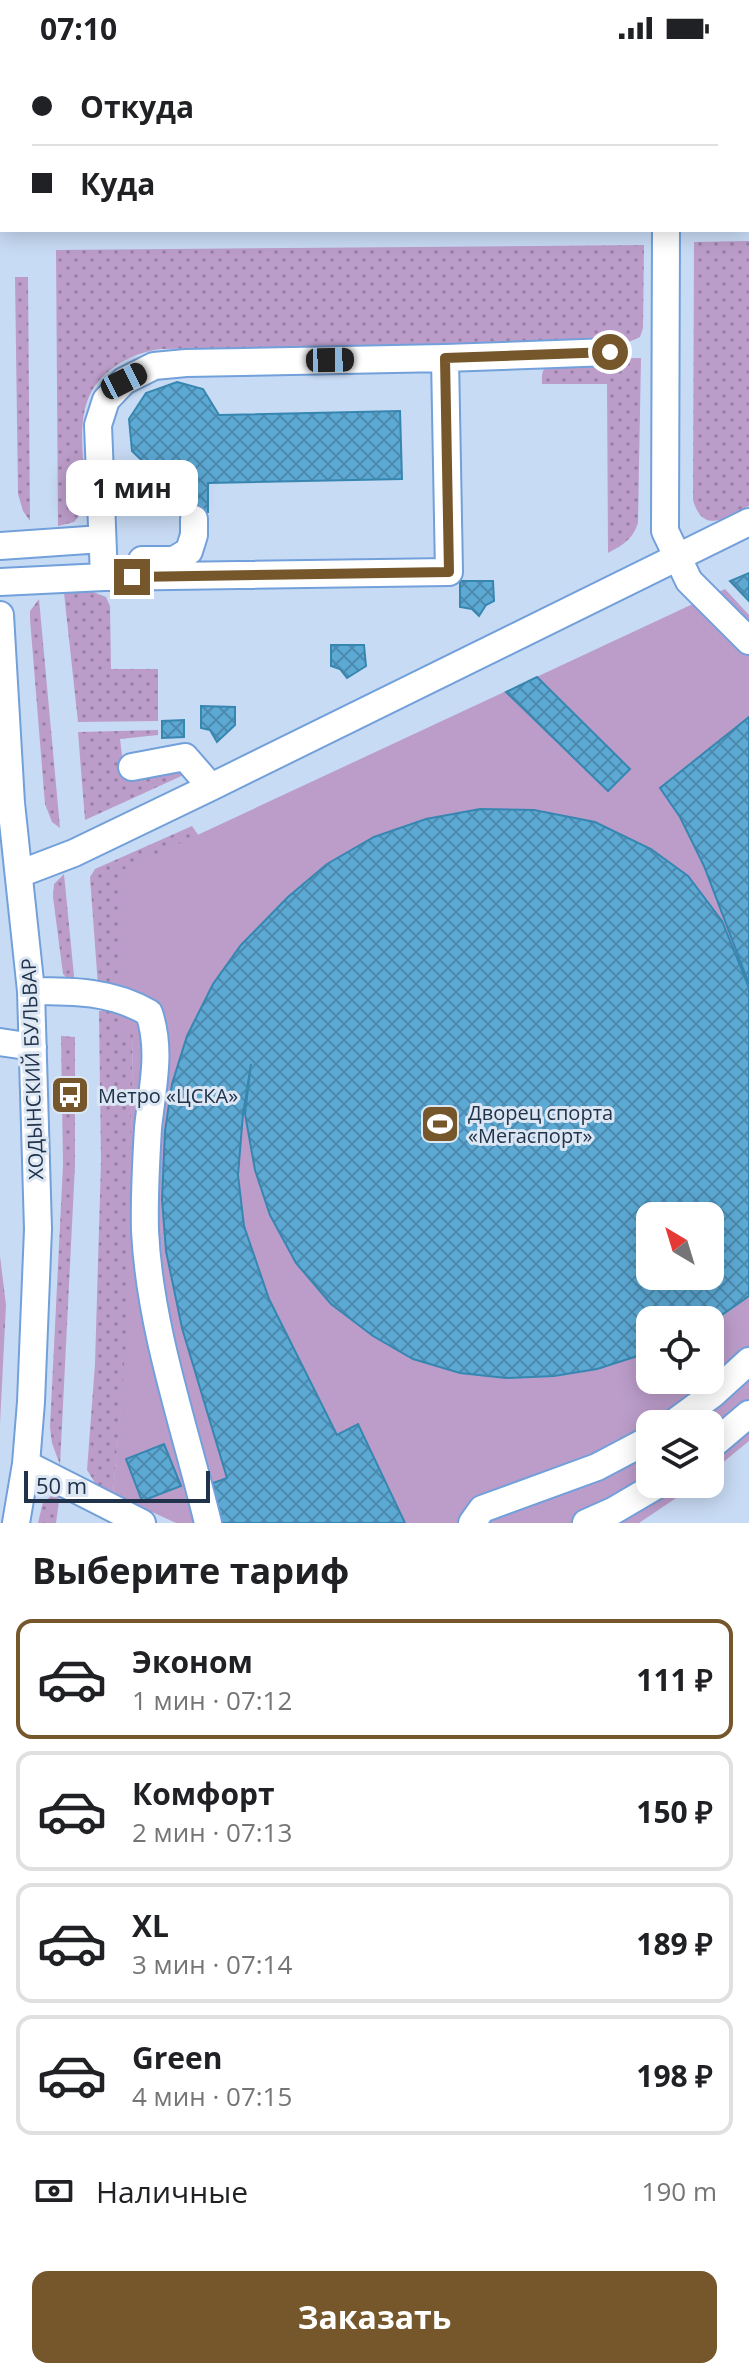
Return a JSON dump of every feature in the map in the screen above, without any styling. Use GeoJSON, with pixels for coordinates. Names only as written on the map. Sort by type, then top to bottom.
{"type":"FeatureCollection","features":[{"type":"Feature","properties":{"kind":"street"},"geometry":{"type":"LineString","coordinates":[[666,232],[665,531],[689,581],[749,641]]}},
{"type":"Feature","properties":{"kind":"street"},"geometry":{"type":"LineString","coordinates":[[103,559],[98,425],[106,400],[124,381],[154,366],[610,352]]}},
{"type":"Feature","properties":{"kind":"street"},"geometry":{"type":"LineString","coordinates":[[0,546],[103,559],[449,572],[445,358]]}},
{"type":"Feature","properties":{"kind":"street"},"geometry":{"type":"LineString","coordinates":[[0,582],[103,559],[174,560],[189,551],[194,535],[194,519]]}},
{"type":"Feature","properties":{"kind":"street"},"geometry":{"type":"LineString","coordinates":[[19,874],[74,853],[211,787],[749,522]]}},
{"type":"Feature","properties":{"kind":"street","name":"ХОДЫНСКИЙ БУЛЬВАР"},"geometry":{"type":"LineString","coordinates":[[0,615],[11,803],[31,991],[38,1229],[31,1402],[26,1464],[16,1523]]}},
{"type":"Feature","properties":{"kind":"street"},"geometry":{"type":"LineString","coordinates":[[132,767],[185,757],[211,787]]}},
{"type":"Feature","properties":{"kind":"street"},"geometry":{"type":"LineString","coordinates":[[31,991],[82,991],[133,1004],[149,1013],[156,1034],[155,1075],[148,1127],[145,1231],[161,1336],[208,1523]]}},
{"type":"Feature","properties":{"kind":"street"},"geometry":{"type":"LineString","coordinates":[[0,1042],[33,1047]]}},
{"type":"Feature","properties":{"kind":"street"},"geometry":{"type":"LineString","coordinates":[[691,1410],[749,1361]]}},
{"type":"Feature","properties":{"kind":"street"},"geometry":{"type":"LineString","coordinates":[[724,1436],[745,1420]]}},
{"type":"Feature","properties":{"kind":"street"},"geometry":{"type":"LineString","coordinates":[[472,1523],[482,1509],[597,1467],[636,1446]]}},
{"type":"Feature","properties":{"kind":"street"},"geometry":{"type":"LineString","coordinates":[[26,1464],[142,1523]]}},
{"type":"Feature","properties":{"kind":"street"},"geometry":{"type":"LineString","coordinates":[[586,1523],[636,1498]]}},
{"type":"Feature","properties":{"kind":"green space"},"geometry":{"type":"Polygon","coordinates":[[[749,241],[749,506],[716,521],[703,517],[693,500],[694,242],[749,241]]]}},
{"type":"Feature","properties":{"kind":"green space"},"geometry":{"type":"Polygon","coordinates":[[[644,245],[643,328],[640,337],[624,344],[161,349],[131,358],[104,375],[86,404],[82,438],[85,509],[74,522],[58,526],[56,250],[644,245]]]}},
{"type":"Feature","properties":{"kind":"green space"},"geometry":{"type":"Polygon","coordinates":[[[15,277],[28,277],[30,521],[18,494],[15,277]]]}},
{"type":"Feature","properties":{"kind":"green space"},"geometry":{"type":"Polygon","coordinates":[[[641,358],[638,523],[627,541],[608,553],[607,384],[542,384],[542,375],[546,366],[556,359],[641,358]]]}},
{"type":"Feature","properties":{"kind":"green space","name":"Дворец спорта «Мегаспорт»"},"geometry":{"type":"Polygon","coordinates":[[[725,589],[749,615],[749,1441],[724,1462],[724,1410],[636,1410],[636,1498],[676,1498],[639,1523],[176,1523],[113,1494],[127,1332],[133,1033],[119,1032],[118,872],[725,589]]]}},
{"type":"Feature","properties":{"kind":"green space"},"geometry":{"type":"Polygon","coordinates":[[[88,590],[106,597],[110,606],[111,669],[158,669],[158,721],[78,722],[64,593],[88,590]]]}},
{"type":"Feature","properties":{"kind":"green space"},"geometry":{"type":"Polygon","coordinates":[[[39,599],[60,828],[52,822],[45,804],[30,619],[30,611],[39,599]]]}},
{"type":"Feature","properties":{"kind":"green space"},"geometry":{"type":"Polygon","coordinates":[[[158,730],[158,735],[120,739],[125,780],[171,766],[188,773],[85,820],[78,732],[158,730]]]}},
{"type":"Feature","properties":{"kind":"green space"},"geometry":{"type":"Polygon","coordinates":[[[192,826],[201,839],[127,986],[98,986],[90,877],[95,869],[192,826]]]}},
{"type":"Feature","properties":{"kind":"green space"},"geometry":{"type":"Polygon","coordinates":[[[64,874],[75,986],[63,974],[53,897],[54,884],[64,874]]]}},
{"type":"Feature","properties":{"kind":"green space"},"geometry":{"type":"Polygon","coordinates":[[[119,1010],[119,1032],[133,1032],[128,1331],[113,1494],[97,1486],[87,1470],[95,1364],[101,1162],[99,1011],[119,1010]]]}},
{"type":"Feature","properties":{"kind":"green space"},"geometry":{"type":"Polygon","coordinates":[[[61,1036],[75,1037],[75,1165],[60,1465],[50,1427],[63,1165],[61,1036]]]}},
{"type":"Feature","properties":{"kind":"green space"},"geometry":{"type":"Polygon","coordinates":[[[0,1256],[6,1305],[0,1424],[0,1256]]]}},
{"type":"Feature","properties":{"kind":"green space"},"geometry":{"type":"Polygon","coordinates":[[[54,1494],[60,1494],[56,1523],[38,1523],[43,1502],[54,1494]]]}},
{"type":"Feature","properties":{"kind":"building"},"geometry":{"type":"Polygon","coordinates":[[[177,382],[203,389],[219,415],[400,411],[402,479],[208,483],[208,512],[153,513],[153,471],[132,451],[129,419],[146,393],[177,382]]]}},
{"type":"Feature","properties":{"kind":"building"},"geometry":{"type":"Polygon","coordinates":[[[749,573],[749,601],[730,581],[749,573]]]}},
{"type":"Feature","properties":{"kind":"building"},"geometry":{"type":"Polygon","coordinates":[[[460,581],[493,581],[494,601],[486,605],[479,616],[472,609],[460,607],[460,581]]]}},
{"type":"Feature","properties":{"kind":"building"},"geometry":{"type":"Polygon","coordinates":[[[331,645],[364,645],[366,666],[347,678],[340,669],[331,666],[331,645]]]}},
{"type":"Feature","properties":{"kind":"building"},"geometry":{"type":"Polygon","coordinates":[[[537,677],[630,769],[608,791],[506,692],[537,677]]]}},
{"type":"Feature","properties":{"kind":"building"},"geometry":{"type":"Polygon","coordinates":[[[201,706],[235,707],[235,725],[217,742],[210,730],[201,728],[201,706]]]}},
{"type":"Feature","properties":{"kind":"building"},"geometry":{"type":"Polygon","coordinates":[[[749,717],[749,984],[704,866],[680,817],[660,788],[749,717]]]}},
{"type":"Feature","properties":{"kind":"building"},"geometry":{"type":"Polygon","coordinates":[[[184,720],[184,737],[162,738],[162,721],[184,720]]]}},
{"type":"Feature","properties":{"kind":"building"},"geometry":{"type":"Polygon","coordinates":[[[480,809],[534,810],[595,822],[651,849],[688,876],[722,921],[749,988],[749,1296],[724,1313],[724,1306],[636,1306],[636,1356],[597,1369],[554,1376],[506,1378],[460,1373],[413,1359],[373,1336],[331,1304],[296,1263],[270,1215],[255,1170],[245,1114],[251,1064],[243,1114],[238,1175],[244,1226],[269,1299],[337,1435],[358,1424],[405,1523],[218,1523],[205,1486],[227,1478],[182,1328],[166,1251],[162,1199],[165,1131],[172,1084],[187,1036],[213,984],[241,945],[288,897],[327,864],[374,837],[426,819],[480,809]]]}},
{"type":"Feature","properties":{"kind":"building"},"geometry":{"type":"Polygon","coordinates":[[[164,1444],[181,1486],[142,1501],[126,1459],[164,1444]]]}},
{"type":"Feature","properties":{"kind":"place","name":"Метро «ЦСКА»"},"geometry":{"type":"Point","coordinates":[70,1095]}},
{"type":"Feature","properties":{"kind":"place","name":"Дворец спорта «Мегаспорт»"},"geometry":{"type":"Point","coordinates":[440,1124]}},
{"type":"Feature","properties":{"kind":"route"},"geometry":{"type":"LineString","coordinates":[[132,577],[449,572],[445,358],[610,352]]}}]}
